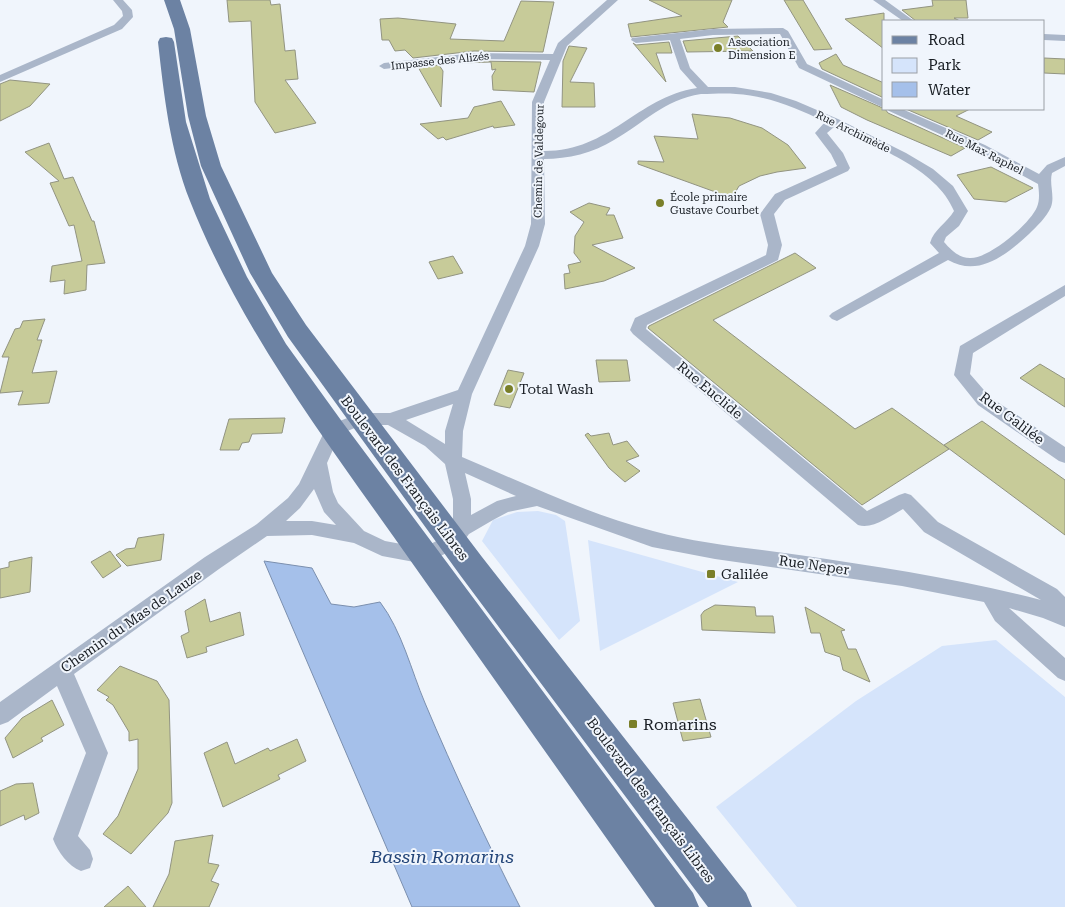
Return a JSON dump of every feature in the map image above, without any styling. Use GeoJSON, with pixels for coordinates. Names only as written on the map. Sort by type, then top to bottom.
{"type":"FeatureCollection","features":[{"type":"Feature","properties":{"kind":"main road","name":"Boulevard des Français Libres"},"geometry":{"type":"LineString","coordinates":[[154,0],[164,30],[177,122],[191,170],[211,225],[236,277],[276,348],[333,430],[471,566],[732,907]]}},
{"type":"Feature","properties":{"kind":"main road","name":"Boulevard des Français Libres"},"geometry":{"type":"LineString","coordinates":[[172,0],[182,28],[204,142],[222,193],[261,274],[296,331],[447,542],[679,907]]}},
{"type":"Feature","properties":{"kind":"street"},"geometry":{"type":"LineString","coordinates":[[0,79],[118,28],[128,17],[127,10],[118,0]]}},
{"type":"Feature","properties":{"kind":"street","name":"Chemin de Valdegour"},"geometry":{"type":"LineString","coordinates":[[447,542],[462,499],[453,461],[454,431],[464,394],[532,246],[538,224],[538,102],[562,45],[613,0]]}},
{"type":"Feature","properties":{"kind":"street"},"geometry":{"type":"LineString","coordinates":[[878,0],[908,20]]}},
{"type":"Feature","properties":{"kind":"street"},"geometry":{"type":"LineString","coordinates":[[777,19],[803,66],[882,104]]}},
{"type":"Feature","properties":{"kind":"street"},"geometry":{"type":"LineString","coordinates":[[636,40],[713,32],[783,31]]}},
{"type":"Feature","properties":{"kind":"street"},"geometry":{"type":"LineString","coordinates":[[674,37],[684,69],[706,91]]}},
{"type":"Feature","properties":{"kind":"street"},"geometry":{"type":"LineString","coordinates":[[1045,37],[1065,38]]}},
{"type":"Feature","properties":{"kind":"street","name":"Impasse des Alizés"},"geometry":{"type":"LineString","coordinates":[[384,66],[474,56],[556,57]]}},
{"type":"Feature","properties":{"kind":"street","name":"Rue Archimède"},"geometry":{"type":"LineString","coordinates":[[537,155],[564,154],[592,146],[617,134],[662,101],[682,94],[706,91],[741,91],[765,95],[783,100],[834,122],[925,169],[950,190],[957,200],[961,211],[954,222],[939,235],[938,243],[946,255]]}},
{"type":"Feature","properties":{"kind":"street","name":"Rue Max Raphel"},"geometry":{"type":"LineString","coordinates":[[895,110],[981,148],[1045,182]]}},
{"type":"Feature","properties":{"kind":"street","name":"Rue Euclide"},"geometry":{"type":"LineString","coordinates":[[834,122],[826,127],[822,133],[837,153],[844,168],[780,197],[767,214],[775,245],[773,257],[640,322],[638,330],[865,520],[905,500],[931,526],[1050,595],[1065,611]]}},
{"type":"Feature","properties":{"kind":"street"},"geometry":{"type":"LineString","coordinates":[[837,316],[946,255],[961,261],[978,263],[990,259],[1008,248],[1044,209],[1047,195],[1045,176],[1047,170],[1065,161]]}},
{"type":"Feature","properties":{"kind":"street","name":"Rue Galilée"},"geometry":{"type":"LineString","coordinates":[[1065,290],[966,350],[962,375],[984,401],[1065,456]]}},
{"type":"Feature","properties":{"kind":"street"},"geometry":{"type":"LineString","coordinates":[[333,430],[360,419],[391,419],[464,394]]}},
{"type":"Feature","properties":{"kind":"street","name":"Rue Neper"},"geometry":{"type":"LineString","coordinates":[[391,419],[431,442],[453,461],[511,485],[537,499],[652,539],[715,551],[902,578],[990,595]]}},
{"type":"Feature","properties":{"kind":"street","name":"Chemin du Mas de Lauze"},"geometry":{"type":"LineString","coordinates":[[0,715],[212,563],[264,530],[294,503],[306,488],[319,465],[333,430]]}},
{"type":"Feature","properties":{"kind":"street"},"geometry":{"type":"LineString","coordinates":[[319,465],[324,492],[331,507],[357,536]]}},
{"type":"Feature","properties":{"kind":"street"},"geometry":{"type":"LineString","coordinates":[[264,530],[312,528],[357,536],[382,548],[447,542],[504,506],[537,499]]}},
{"type":"Feature","properties":{"kind":"street"},"geometry":{"type":"LineString","coordinates":[[990,595],[1047,610],[1065,618]]}},
{"type":"Feature","properties":{"kind":"street"},"geometry":{"type":"LineString","coordinates":[[990,595],[1002,615],[1065,671]]}},
{"type":"Feature","properties":{"kind":"street"},"geometry":{"type":"LineString","coordinates":[[61,670],[98,753],[65,839],[81,859]]}},
{"type":"Feature","properties":{"kind":"green space"},"geometry":{"type":"Polygon","coordinates":[[[538,511],[556,515],[565,521],[580,621],[559,640],[482,541],[493,520],[517,512],[538,511]]]}},
{"type":"Feature","properties":{"kind":"green space"},"geometry":{"type":"Polygon","coordinates":[[[588,540],[738,582],[600,651],[588,540]]]}},
{"type":"Feature","properties":{"kind":"green space"},"geometry":{"type":"Polygon","coordinates":[[[996,640],[1065,697],[1065,907],[797,907],[716,807],[856,701],[942,646],[996,640]]]}},
{"type":"Feature","properties":{"kind":"water","name":"Bassin Romarins"},"geometry":{"type":"Polygon","coordinates":[[[264,561],[312,568],[331,604],[354,607],[380,602],[388,613],[400,638],[447,755],[520,907],[412,907],[264,561]]]}},
{"type":"Feature","properties":{"kind":"building"},"geometry":{"type":"Polygon","coordinates":[[[227,0],[270,0],[271,5],[280,4],[285,51],[295,50],[298,79],[285,80],[316,123],[275,133],[255,102],[251,21],[229,22],[227,0]]]}},
{"type":"Feature","properties":{"kind":"building"},"geometry":{"type":"Polygon","coordinates":[[[649,0],[732,0],[723,22],[728,27],[631,37],[628,24],[682,16],[649,0]]]}},
{"type":"Feature","properties":{"kind":"building"},"geometry":{"type":"Polygon","coordinates":[[[784,0],[803,0],[832,49],[814,50],[784,0]]]}},
{"type":"Feature","properties":{"kind":"building"},"geometry":{"type":"Polygon","coordinates":[[[932,0],[966,0],[968,18],[954,18],[958,20],[915,20],[902,10],[933,6],[932,0]]]}},
{"type":"Feature","properties":{"kind":"building"},"geometry":{"type":"Polygon","coordinates":[[[521,1],[554,2],[543,52],[474,51],[413,58],[405,50],[395,51],[389,40],[382,40],[380,19],[398,18],[456,24],[450,39],[504,41],[521,1]]]}},
{"type":"Feature","properties":{"kind":"building"},"geometry":{"type":"Polygon","coordinates":[[[884,13],[884,20],[882,20],[882,47],[845,19],[884,13]]]}},
{"type":"Feature","properties":{"kind":"building"},"geometry":{"type":"Polygon","coordinates":[[[738,36],[753,51],[687,52],[683,41],[738,36]]]}},
{"type":"Feature","properties":{"kind":"building"},"geometry":{"type":"Polygon","coordinates":[[[669,42],[672,53],[656,53],[666,82],[633,43],[636,45],[669,42]]]}},
{"type":"Feature","properties":{"kind":"building"},"geometry":{"type":"Polygon","coordinates":[[[569,46],[587,48],[570,82],[594,83],[595,107],[562,107],[563,61],[569,46]]]}},
{"type":"Feature","properties":{"kind":"building"},"geometry":{"type":"Polygon","coordinates":[[[836,54],[843,65],[882,82],[882,97],[822,69],[819,63],[836,54]]]}},
{"type":"Feature","properties":{"kind":"building"},"geometry":{"type":"Polygon","coordinates":[[[1045,58],[1065,59],[1065,74],[1045,73],[1045,58]]]}},
{"type":"Feature","properties":{"kind":"building"},"geometry":{"type":"Polygon","coordinates":[[[474,61],[541,62],[534,92],[493,90],[492,76],[496,69],[492,70],[491,62],[459,63],[474,61]]]}},
{"type":"Feature","properties":{"kind":"building"},"geometry":{"type":"Polygon","coordinates":[[[439,65],[443,71],[441,107],[418,67],[439,65]]]}},
{"type":"Feature","properties":{"kind":"building"},"geometry":{"type":"Polygon","coordinates":[[[10,80],[50,84],[30,106],[0,121],[0,84],[10,80]]]}},
{"type":"Feature","properties":{"kind":"building"},"geometry":{"type":"Polygon","coordinates":[[[830,85],[965,148],[951,156],[841,107],[830,85]]]}},
{"type":"Feature","properties":{"kind":"building"},"geometry":{"type":"Polygon","coordinates":[[[501,101],[515,125],[494,128],[493,126],[446,140],[443,137],[438,139],[420,124],[468,118],[474,107],[501,101]]]}},
{"type":"Feature","properties":{"kind":"building"},"geometry":{"type":"Polygon","coordinates":[[[908,110],[968,110],[956,116],[992,132],[978,140],[908,110]]]}},
{"type":"Feature","properties":{"kind":"building"},"geometry":{"type":"Polygon","coordinates":[[[692,114],[730,118],[762,128],[788,145],[806,168],[760,176],[739,186],[732,198],[638,164],[638,161],[664,162],[654,136],[698,139],[692,114]]]}},
{"type":"Feature","properties":{"kind":"building"},"geometry":{"type":"Polygon","coordinates":[[[49,143],[64,179],[73,177],[92,221],[94,221],[105,263],[87,265],[86,290],[64,294],[65,280],[50,282],[52,266],[82,261],[74,225],[69,226],[50,183],[59,181],[25,152],[49,143]]]}},
{"type":"Feature","properties":{"kind":"building"},"geometry":{"type":"Polygon","coordinates":[[[991,167],[1033,188],[1006,202],[974,199],[957,175],[991,167]]]}},
{"type":"Feature","properties":{"kind":"building"},"geometry":{"type":"Polygon","coordinates":[[[589,203],[610,208],[606,215],[614,215],[623,238],[592,245],[635,268],[604,281],[565,289],[564,274],[570,273],[568,265],[581,262],[574,253],[575,236],[584,222],[570,212],[589,203]]]}},
{"type":"Feature","properties":{"kind":"building"},"geometry":{"type":"Polygon","coordinates":[[[795,253],[816,268],[713,320],[855,429],[892,408],[949,449],[862,505],[648,328],[795,253]]]}},
{"type":"Feature","properties":{"kind":"building"},"geometry":{"type":"Polygon","coordinates":[[[453,256],[463,273],[438,279],[429,262],[453,256]]]}},
{"type":"Feature","properties":{"kind":"building"},"geometry":{"type":"Polygon","coordinates":[[[45,319],[37,340],[42,340],[32,373],[57,371],[49,403],[18,405],[23,391],[0,393],[9,357],[2,357],[15,329],[20,328],[23,321],[45,319]]]}},
{"type":"Feature","properties":{"kind":"building"},"geometry":{"type":"Polygon","coordinates":[[[596,360],[627,360],[630,381],[599,382],[596,360]]]}},
{"type":"Feature","properties":{"kind":"building"},"geometry":{"type":"Polygon","coordinates":[[[1040,364],[1065,379],[1065,407],[1020,378],[1040,364]]]}},
{"type":"Feature","properties":{"kind":"building","name":"Total Wash"},"geometry":{"type":"Polygon","coordinates":[[[508,370],[524,373],[510,408],[494,405],[508,370]]]}},
{"type":"Feature","properties":{"kind":"building"},"geometry":{"type":"Polygon","coordinates":[[[285,418],[282,433],[252,434],[249,442],[242,443],[239,450],[220,450],[229,419],[285,418]]]}},
{"type":"Feature","properties":{"kind":"building"},"geometry":{"type":"Polygon","coordinates":[[[982,421],[1065,480],[1065,535],[944,445],[982,421]]]}},
{"type":"Feature","properties":{"kind":"building"},"geometry":{"type":"Polygon","coordinates":[[[588,433],[591,436],[609,433],[613,445],[627,441],[639,456],[626,461],[640,471],[625,482],[609,468],[585,435],[588,433]]]}},
{"type":"Feature","properties":{"kind":"building"},"geometry":{"type":"Polygon","coordinates":[[[164,534],[161,560],[127,566],[116,555],[126,549],[135,548],[138,538],[164,534]]]}},
{"type":"Feature","properties":{"kind":"building"},"geometry":{"type":"Polygon","coordinates":[[[110,551],[121,566],[103,578],[91,562],[110,551]]]}},
{"type":"Feature","properties":{"kind":"building"},"geometry":{"type":"Polygon","coordinates":[[[32,557],[30,592],[0,598],[0,569],[9,567],[9,562],[32,557]]]}},
{"type":"Feature","properties":{"kind":"building"},"geometry":{"type":"Polygon","coordinates":[[[205,599],[210,622],[240,612],[244,635],[206,647],[207,652],[187,658],[181,636],[189,632],[185,611],[205,599]]]}},
{"type":"Feature","properties":{"kind":"building"},"geometry":{"type":"Polygon","coordinates":[[[715,605],[755,607],[756,616],[773,616],[775,633],[702,630],[701,615],[704,611],[715,605]]]}},
{"type":"Feature","properties":{"kind":"building"},"geometry":{"type":"Polygon","coordinates":[[[805,607],[845,630],[841,631],[848,649],[856,649],[870,682],[843,670],[840,657],[825,652],[820,633],[811,633],[805,607]]]}},
{"type":"Feature","properties":{"kind":"building"},"geometry":{"type":"Polygon","coordinates":[[[120,666],[157,681],[169,700],[172,803],[168,813],[131,854],[103,834],[118,816],[138,769],[138,739],[129,741],[129,732],[113,705],[106,700],[109,697],[97,690],[120,666]]]}},
{"type":"Feature","properties":{"kind":"building"},"geometry":{"type":"Polygon","coordinates":[[[700,699],[711,737],[683,741],[673,703],[700,699]]]}},
{"type":"Feature","properties":{"kind":"building"},"geometry":{"type":"Polygon","coordinates":[[[52,700],[64,725],[41,738],[43,741],[13,758],[5,738],[22,718],[52,700]]]}},
{"type":"Feature","properties":{"kind":"building"},"geometry":{"type":"Polygon","coordinates":[[[297,739],[306,761],[278,775],[280,779],[223,807],[204,753],[227,742],[235,764],[268,748],[270,751],[297,739]]]}},
{"type":"Feature","properties":{"kind":"building"},"geometry":{"type":"Polygon","coordinates":[[[33,783],[39,813],[25,820],[24,815],[0,826],[0,791],[16,784],[33,783]]]}},
{"type":"Feature","properties":{"kind":"building"},"geometry":{"type":"Polygon","coordinates":[[[213,835],[208,863],[219,865],[211,881],[219,884],[209,907],[153,907],[169,874],[175,841],[213,835]]]}},
{"type":"Feature","properties":{"kind":"building"},"geometry":{"type":"Polygon","coordinates":[[[128,886],[146,907],[104,907],[128,886]]]}},
{"type":"Feature","properties":{"kind":"place","name":"Association Dimension E"},"geometry":{"type":"Point","coordinates":[718,48]}},
{"type":"Feature","properties":{"kind":"place","name":"École primaire Gustave Courbet"},"geometry":{"type":"Point","coordinates":[660,203]}},
{"type":"Feature","properties":{"kind":"place","name":"Total Wash"},"geometry":{"type":"Point","coordinates":[509,389]}},
{"type":"Feature","properties":{"kind":"place","name":"Galilée"},"geometry":{"type":"Point","coordinates":[711,574]}},
{"type":"Feature","properties":{"kind":"place","name":"Romarins"},"geometry":{"type":"Point","coordinates":[633,724]}}]}
